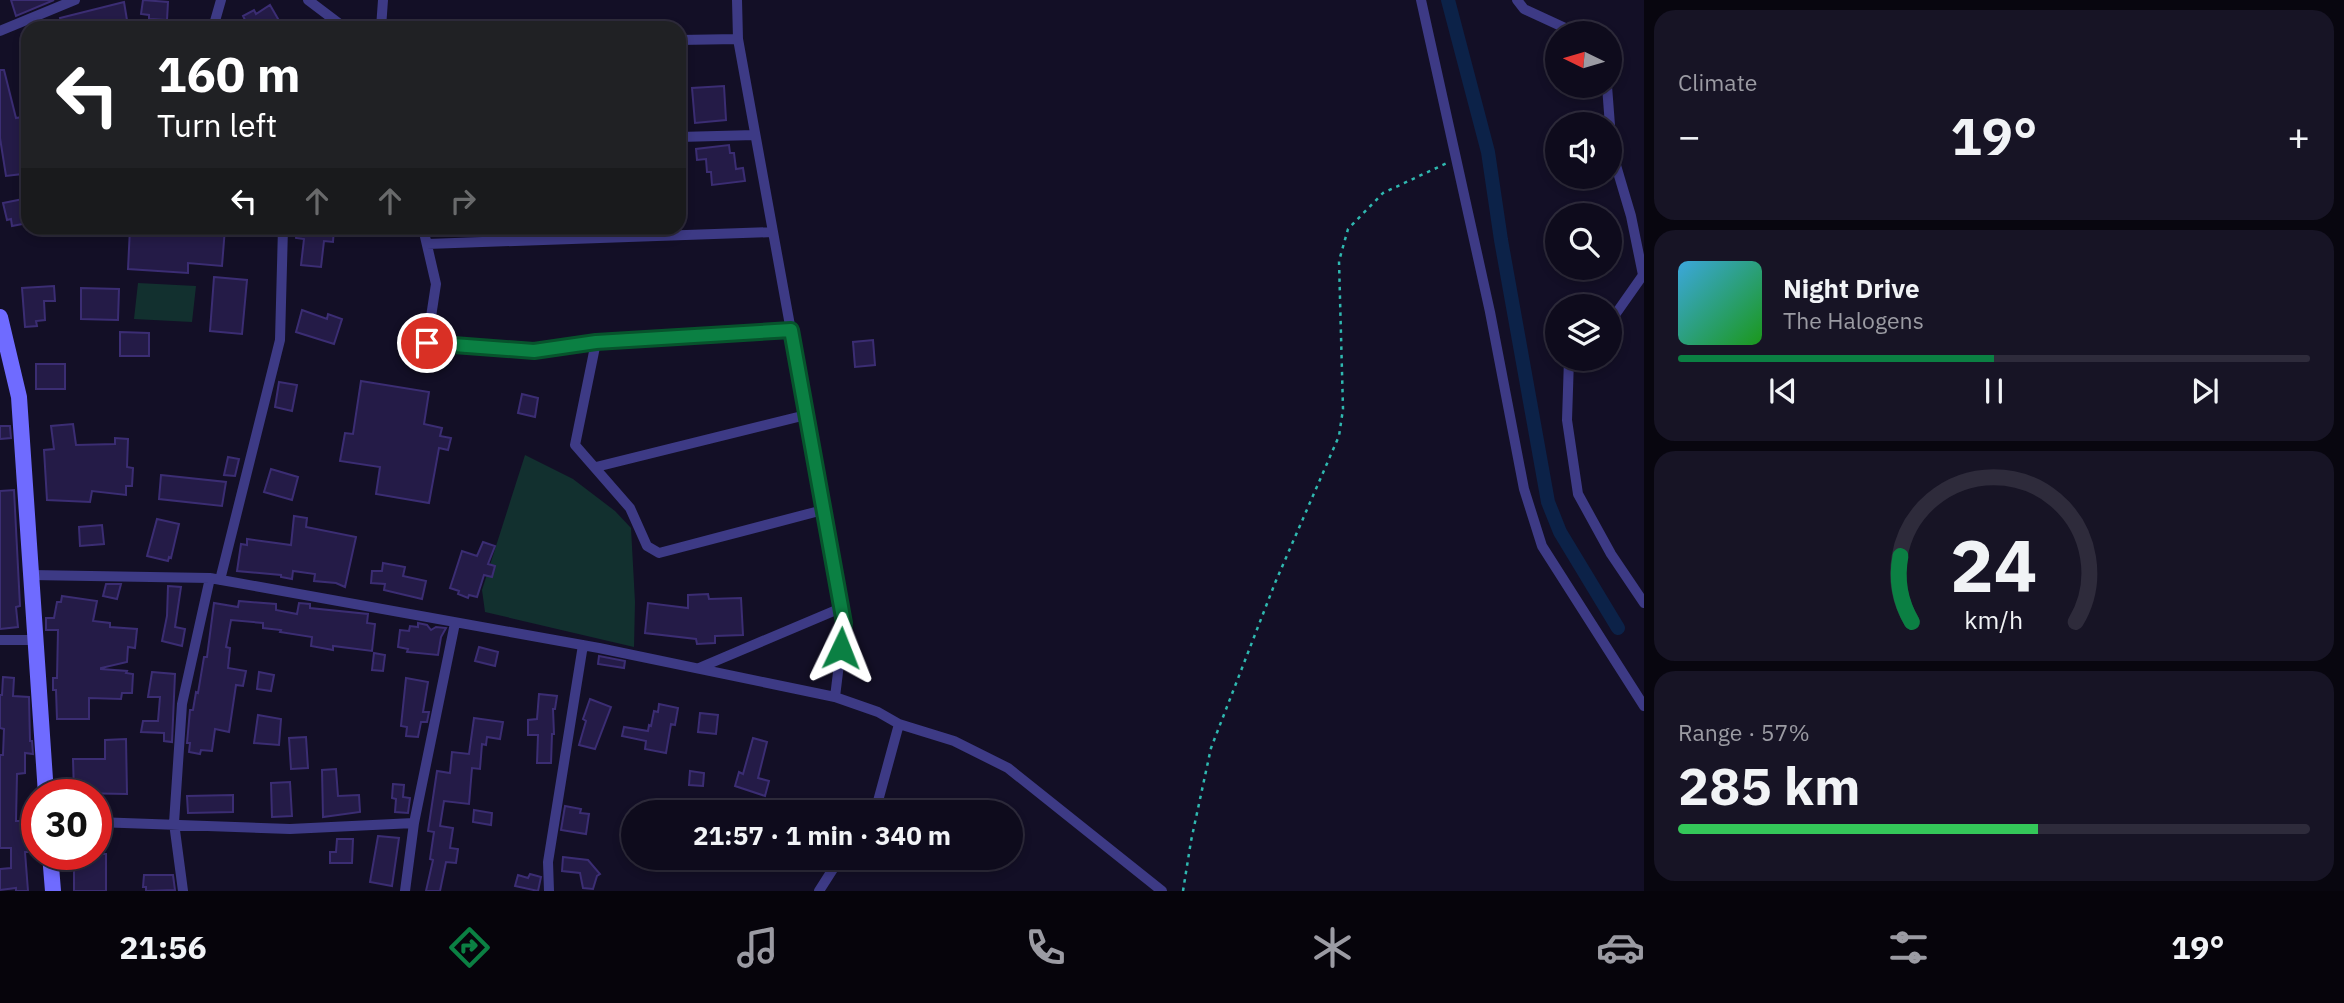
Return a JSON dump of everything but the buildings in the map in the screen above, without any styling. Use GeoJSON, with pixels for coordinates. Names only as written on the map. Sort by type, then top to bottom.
{"type":"FeatureCollection","features":[{"type":"Feature","properties":{"kind":"main road"},"geometry":{"type":"LineString","coordinates":[[0,317],[19,397],[45,779]]}},
{"type":"Feature","properties":{"kind":"main road"},"geometry":{"type":"LineString","coordinates":[[51,870],[52,891]]}},
{"type":"Feature","properties":{"kind":"street"},"geometry":{"type":"LineString","coordinates":[[22,21],[75,0]]}},
{"type":"Feature","properties":{"kind":"street"},"geometry":{"type":"LineString","coordinates":[[215,21],[221,0]]}},
{"type":"Feature","properties":{"kind":"street"},"geometry":{"type":"LineString","coordinates":[[308,0],[336,21]]}},
{"type":"Feature","properties":{"kind":"street"},"geometry":{"type":"LineString","coordinates":[[382,21],[383,0]]}},
{"type":"Feature","properties":{"kind":"street"},"geometry":{"type":"LineString","coordinates":[[737,0],[738,39],[844,623],[835,697]]}},
{"type":"Feature","properties":{"kind":"street"},"geometry":{"type":"LineString","coordinates":[[1421,0],[1490,312],[1524,489],[1542,546],[1644,706]]}},
{"type":"Feature","properties":{"kind":"street"},"geometry":{"type":"LineString","coordinates":[[1517,0],[1524,9],[1550,21]]}},
{"type":"Feature","properties":{"kind":"street"},"geometry":{"type":"LineString","coordinates":[[0,30],[21,22]]}},
{"type":"Feature","properties":{"kind":"street"},"geometry":{"type":"LineString","coordinates":[[686,40],[738,39]]}},
{"type":"Feature","properties":{"kind":"street"},"geometry":{"type":"LineString","coordinates":[[1608,98],[1612,152],[1631,216],[1643,275],[1622,305]]}},
{"type":"Feature","properties":{"kind":"street"},"geometry":{"type":"LineString","coordinates":[[686,137],[755,135]]}},
{"type":"Feature","properties":{"kind":"street"},"geometry":{"type":"LineString","coordinates":[[427,244],[773,232]]}},
{"type":"Feature","properties":{"kind":"street"},"geometry":{"type":"LineString","coordinates":[[183,891],[174,823],[182,704],[280,340],[283,235]]}},
{"type":"Feature","properties":{"kind":"street"},"geometry":{"type":"LineString","coordinates":[[425,235],[436,284],[427,343],[534,351],[596,342],[791,330]]}},
{"type":"Feature","properties":{"kind":"street"},"geometry":{"type":"LineString","coordinates":[[596,342],[575,445],[630,508],[646,546],[659,553],[824,510]]}},
{"type":"Feature","properties":{"kind":"street"},"geometry":{"type":"LineString","coordinates":[[1569,371],[1567,420],[1578,494],[1611,554],[1644,603]]}},
{"type":"Feature","properties":{"kind":"street"},"geometry":{"type":"LineString","coordinates":[[596,467],[806,415]]}},
{"type":"Feature","properties":{"kind":"street"},"geometry":{"type":"LineString","coordinates":[[31,575],[215,579],[583,645],[835,697],[878,712],[899,724],[954,741],[1009,768],[1161,891]]}},
{"type":"Feature","properties":{"kind":"street"},"geometry":{"type":"LineString","coordinates":[[699,668],[841,608]]}},
{"type":"Feature","properties":{"kind":"street"},"geometry":{"type":"LineString","coordinates":[[405,891],[414,823],[455,623]]}},
{"type":"Feature","properties":{"kind":"street"},"geometry":{"type":"LineString","coordinates":[[0,640],[35,640]]}},
{"type":"Feature","properties":{"kind":"street"},"geometry":{"type":"LineString","coordinates":[[550,891],[548,862],[583,645]]}},
{"type":"Feature","properties":{"kind":"street"},"geometry":{"type":"LineString","coordinates":[[878,800],[899,724]]}},
{"type":"Feature","properties":{"kind":"street"},"geometry":{"type":"LineString","coordinates":[[112,822],[290,829],[414,823]]}},
{"type":"Feature","properties":{"kind":"street"},"geometry":{"type":"LineString","coordinates":[[819,891],[832,870]]}},
{"type":"Feature","properties":{"kind":"path"},"geometry":{"type":"LineString","coordinates":[[1183,891],[1211,748],[1275,583],[1339,436],[1343,409],[1339,261],[1348,229],[1383,193],[1457,158]]}},
{"type":"Feature","properties":{"kind":"green space"},"geometry":{"type":"Polygon","coordinates":[[[138,283],[196,286],[192,322],[134,319],[138,283]]]}},
{"type":"Feature","properties":{"kind":"green space"},"geometry":{"type":"Polygon","coordinates":[[[525,455],[573,479],[615,511],[631,528],[635,602],[634,647],[485,612],[482,590],[525,455]]]}},
{"type":"Feature","properties":{"kind":"waterway"},"geometry":{"type":"LineString","coordinates":[[1448,0],[1488,152],[1548,502],[1560,532],[1618,628]]}},
{"type":"Feature","properties":{"kind":"route"},"geometry":{"type":"LineString","coordinates":[[427,343],[534,351],[596,342],[791,330],[844,623],[841,648]]}}]}
